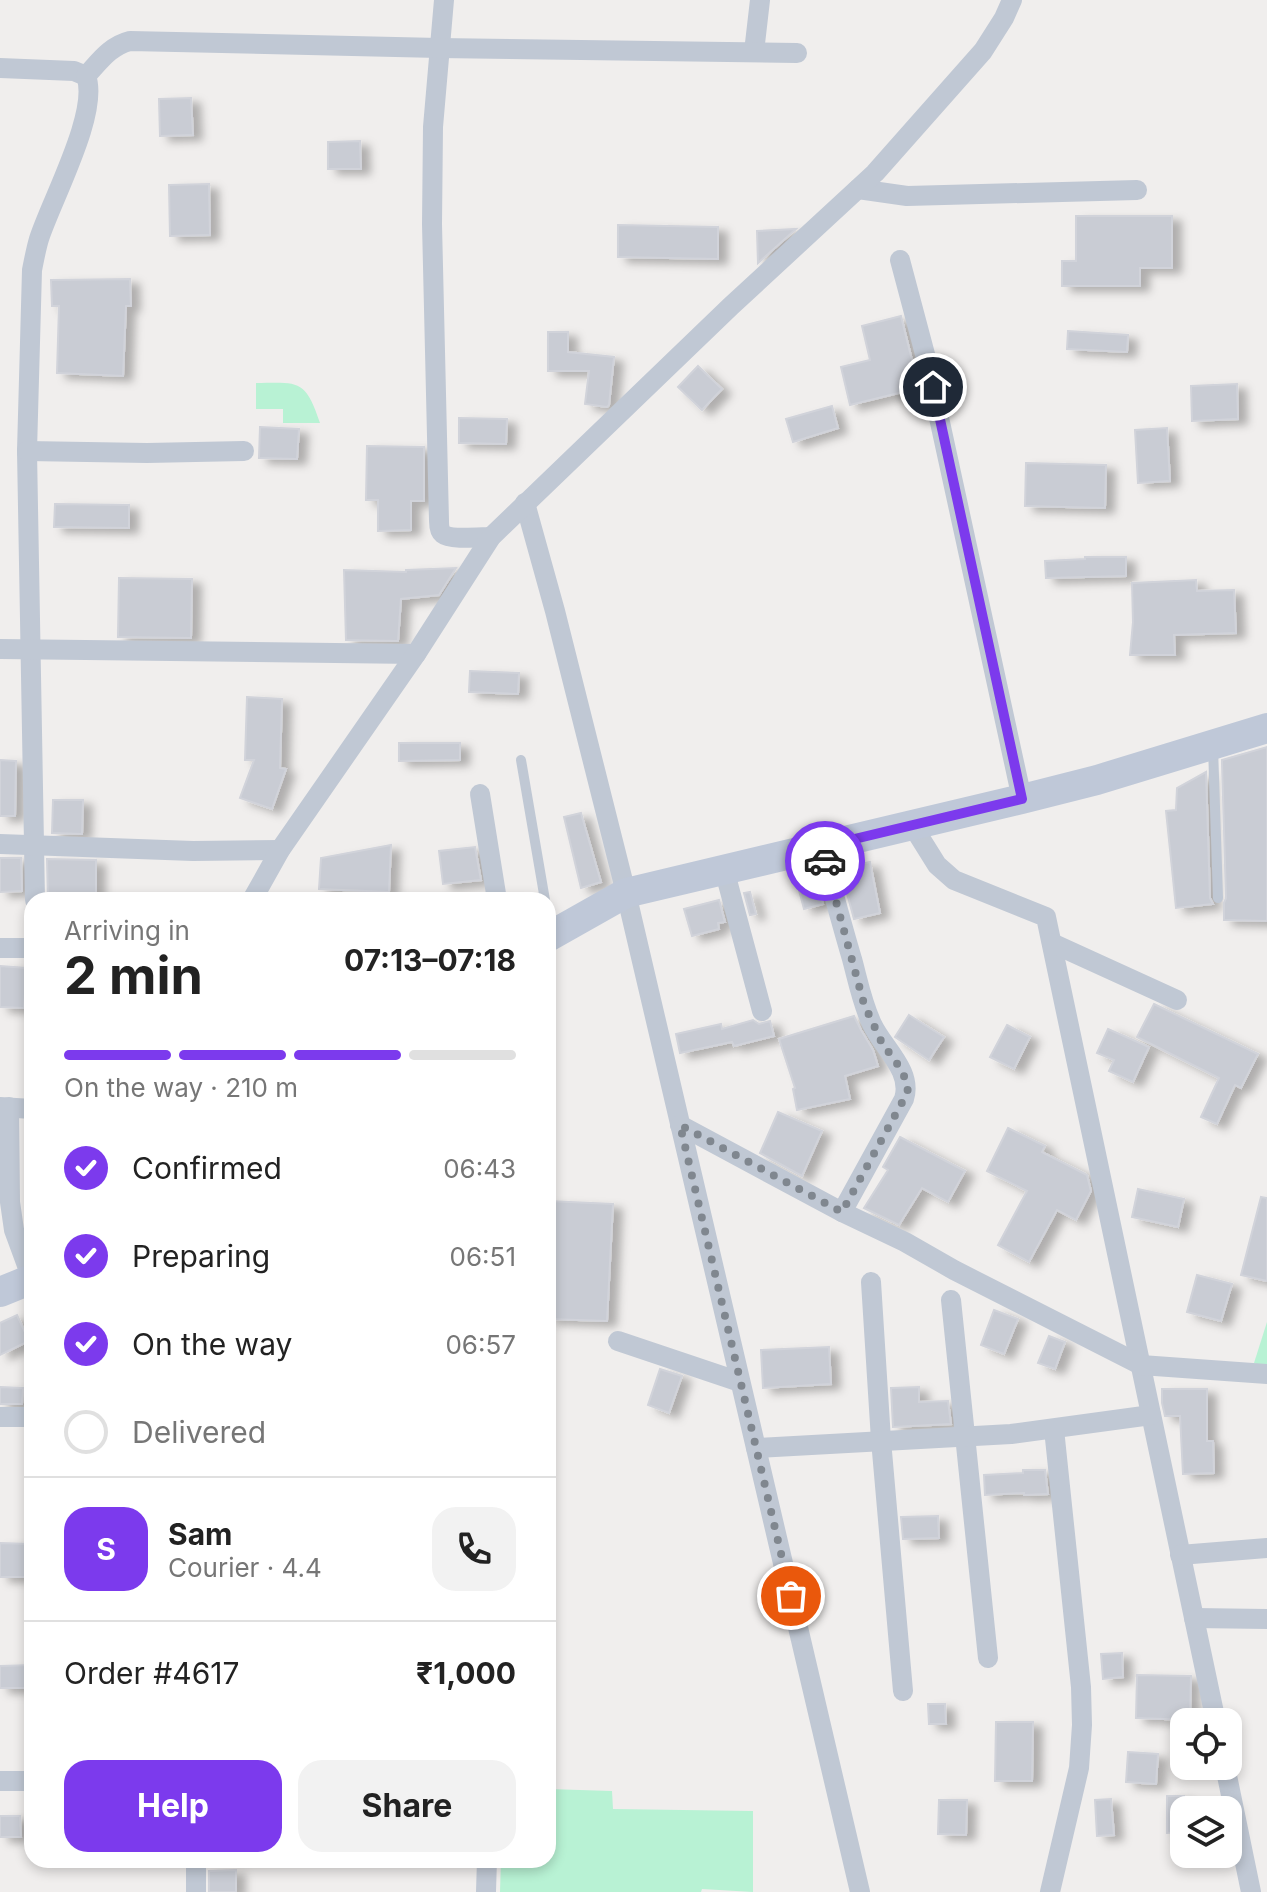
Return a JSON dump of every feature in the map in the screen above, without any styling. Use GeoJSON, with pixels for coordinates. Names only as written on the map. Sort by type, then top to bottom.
{"type":"FeatureCollection","features":[{"type":"Feature","properties":{"kind":"street"},"geometry":{"type":"LineString","coordinates":[[444,0],[433,127],[432,210],[439,521],[440,530],[451,537],[491,537]]}},
{"type":"Feature","properties":{"kind":"street"},"geometry":{"type":"LineString","coordinates":[[754,52],[760,0]]}},
{"type":"Feature","properties":{"kind":"street"},"geometry":{"type":"LineString","coordinates":[[256,892],[280,850],[416,654],[491,537],[731,306],[875,173],[983,51],[1012,0]]}},
{"type":"Feature","properties":{"kind":"street"},"geometry":{"type":"LineString","coordinates":[[86,76],[111,49],[130,41],[797,53]]}},
{"type":"Feature","properties":{"kind":"street"},"geometry":{"type":"LineString","coordinates":[[0,68],[74,71],[86,76],[90,85],[87,116],[38,240],[32,270],[27,451],[35,892]]}},
{"type":"Feature","properties":{"kind":"street"},"geometry":{"type":"LineString","coordinates":[[858,189],[907,196],[1137,190]]}},
{"type":"Feature","properties":{"kind":"street"},"geometry":{"type":"LineString","coordinates":[[900,260],[926,358],[1022,799]]}},
{"type":"Feature","properties":{"kind":"street"},"geometry":{"type":"LineString","coordinates":[[27,451],[244,451]]}},
{"type":"Feature","properties":{"kind":"street"},"geometry":{"type":"LineString","coordinates":[[525,503],[626,893],[860,1892]]}},
{"type":"Feature","properties":{"kind":"street"},"geometry":{"type":"LineString","coordinates":[[0,649],[416,654]]}},
{"type":"Feature","properties":{"kind":"street"},"geometry":{"type":"LineString","coordinates":[[556,930],[626,893],[1097,780],[1267,728]]}},
{"type":"Feature","properties":{"kind":"street"},"geometry":{"type":"LineString","coordinates":[[480,794],[496,892]]}},
{"type":"Feature","properties":{"kind":"street"},"geometry":{"type":"LineString","coordinates":[[912,825],[937,865],[954,880],[1046,917],[1213,1708]]}},
{"type":"Feature","properties":{"kind":"street"},"geometry":{"type":"LineString","coordinates":[[0,844],[193,851],[280,850]]}},
{"type":"Feature","properties":{"kind":"street"},"geometry":{"type":"LineString","coordinates":[[821,847],[864,1004],[908,1089],[842,1212]]}},
{"type":"Feature","properties":{"kind":"street"},"geometry":{"type":"LineString","coordinates":[[724,869],[762,1011]]}},
{"type":"Feature","properties":{"kind":"street"},"geometry":{"type":"LineString","coordinates":[[1052,943],[1177,1000]]}},
{"type":"Feature","properties":{"kind":"street"},"geometry":{"type":"LineString","coordinates":[[0,948],[24,948]]}},
{"type":"Feature","properties":{"kind":"street"},"geometry":{"type":"LineString","coordinates":[[24,1108],[4,1107],[10,1202],[14,1230],[24,1257]]}},
{"type":"Feature","properties":{"kind":"street"},"geometry":{"type":"LineString","coordinates":[[680,1125],[1141,1365],[1267,1374]]}},
{"type":"Feature","properties":{"kind":"street"},"geometry":{"type":"LineString","coordinates":[[0,1292],[24,1282]]}},
{"type":"Feature","properties":{"kind":"street"},"geometry":{"type":"LineString","coordinates":[[871,1282],[903,1691]]}},
{"type":"Feature","properties":{"kind":"street"},"geometry":{"type":"LineString","coordinates":[[951,1300],[988,1658]]}},
{"type":"Feature","properties":{"kind":"street"},"geometry":{"type":"LineString","coordinates":[[618,1341],[740,1382]]}},
{"type":"Feature","properties":{"kind":"street"},"geometry":{"type":"LineString","coordinates":[[756,1448],[966,1437],[1054,1429],[1151,1415]]}},
{"type":"Feature","properties":{"kind":"street"},"geometry":{"type":"LineString","coordinates":[[0,1417],[24,1417]]}},
{"type":"Feature","properties":{"kind":"street"},"geometry":{"type":"LineString","coordinates":[[1050,1892],[1079,1768],[1082,1725],[1081,1687],[1054,1429]]}},
{"type":"Feature","properties":{"kind":"street"},"geometry":{"type":"LineString","coordinates":[[1180,1555],[1267,1548]]}},
{"type":"Feature","properties":{"kind":"street"},"geometry":{"type":"LineString","coordinates":[[1194,1618],[1267,1619]]}},
{"type":"Feature","properties":{"kind":"street"},"geometry":{"type":"LineString","coordinates":[[1229,1780],[1255,1878]]}},
{"type":"Feature","properties":{"kind":"street"},"geometry":{"type":"LineString","coordinates":[[0,1781],[24,1781]]}},
{"type":"Feature","properties":{"kind":"street"},"geometry":{"type":"LineString","coordinates":[[196,1868],[196,1892]]}},
{"type":"Feature","properties":{"kind":"street"},"geometry":{"type":"LineString","coordinates":[[486,1892],[487,1868]]}},
{"type":"Feature","properties":{"kind":"lane"},"geometry":{"type":"LineString","coordinates":[[1213,745],[1218,898]]}},
{"type":"Feature","properties":{"kind":"lane"},"geometry":{"type":"LineString","coordinates":[[521,760],[544,892]]}},
{"type":"Feature","properties":{"kind":"green space"},"geometry":{"type":"Polygon","coordinates":[[[256,383],[298,386],[310,398],[320,423],[283,423],[283,409],[256,409],[256,383]]]}},
{"type":"Feature","properties":{"kind":"green space"},"geometry":{"type":"Polygon","coordinates":[[[1267,1322],[1267,1369],[1254,1363],[1267,1322]]]}},
{"type":"Feature","properties":{"kind":"green space"},"geometry":{"type":"Polygon","coordinates":[[[556,1789],[612,1791],[613,1809],[753,1811],[753,1892],[702,1889],[701,1892],[500,1892],[501,1868],[556,1868],[556,1789]]]}},
{"type":"Feature","properties":{"kind":"building"},"geometry":{"type":"Polygon","coordinates":[[[191,98],[193,135],[160,136],[159,99],[191,98]]]}},
{"type":"Feature","properties":{"kind":"building"},"geometry":{"type":"Polygon","coordinates":[[[360,141],[361,169],[328,169],[328,142],[360,141]]]}},
{"type":"Feature","properties":{"kind":"building"},"geometry":{"type":"Polygon","coordinates":[[[209,184],[210,235],[170,236],[169,185],[209,184]]]}},
{"type":"Feature","properties":{"kind":"building"},"geometry":{"type":"Polygon","coordinates":[[[1076,216],[1172,216],[1172,268],[1140,268],[1140,286],[1062,286],[1062,261],[1076,261],[1076,216]]]}},
{"type":"Feature","properties":{"kind":"building"},"geometry":{"type":"Polygon","coordinates":[[[618,225],[718,227],[718,259],[618,257],[618,225]]]}},
{"type":"Feature","properties":{"kind":"building"},"geometry":{"type":"Polygon","coordinates":[[[796,229],[758,263],[757,231],[796,229]]]}},
{"type":"Feature","properties":{"kind":"building"},"geometry":{"type":"Polygon","coordinates":[[[130,279],[131,306],[126,306],[123,376],[57,373],[59,306],[52,306],[51,280],[130,279]]]}},
{"type":"Feature","properties":{"kind":"building"},"geometry":{"type":"Polygon","coordinates":[[[901,316],[919,388],[850,405],[841,367],[870,360],[862,326],[901,316]]]}},
{"type":"Feature","properties":{"kind":"building"},"geometry":{"type":"Polygon","coordinates":[[[1068,331],[1128,335],[1127,352],[1067,349],[1068,331]]]}},
{"type":"Feature","properties":{"kind":"building"},"geometry":{"type":"Polygon","coordinates":[[[548,332],[568,332],[568,352],[614,357],[607,407],[585,404],[589,371],[548,371],[548,332]]]}},
{"type":"Feature","properties":{"kind":"building"},"geometry":{"type":"Polygon","coordinates":[[[698,366],[722,389],[702,410],[678,387],[698,366]]]}},
{"type":"Feature","properties":{"kind":"building"},"geometry":{"type":"Polygon","coordinates":[[[1237,384],[1238,419],[1192,421],[1191,386],[1237,384]]]}},
{"type":"Feature","properties":{"kind":"building"},"geometry":{"type":"Polygon","coordinates":[[[832,406],[838,428],[793,442],[786,419],[832,406]]]}},
{"type":"Feature","properties":{"kind":"building"},"geometry":{"type":"Polygon","coordinates":[[[459,418],[507,419],[506,444],[459,443],[459,418]]]}},
{"type":"Feature","properties":{"kind":"building"},"geometry":{"type":"Polygon","coordinates":[[[260,427],[299,429],[297,459],[259,458],[260,427]]]}},
{"type":"Feature","properties":{"kind":"building"},"geometry":{"type":"Polygon","coordinates":[[[1167,428],[1170,481],[1138,483],[1135,430],[1167,428]]]}},
{"type":"Feature","properties":{"kind":"building"},"geometry":{"type":"Polygon","coordinates":[[[367,446],[424,447],[424,501],[411,501],[411,530],[378,531],[378,500],[366,500],[367,446]]]}},
{"type":"Feature","properties":{"kind":"building"},"geometry":{"type":"Polygon","coordinates":[[[1026,463],[1106,465],[1105,508],[1025,506],[1026,463]]]}},
{"type":"Feature","properties":{"kind":"building"},"geometry":{"type":"Polygon","coordinates":[[[55,504],[129,505],[129,528],[54,527],[55,504]]]}},
{"type":"Feature","properties":{"kind":"building"},"geometry":{"type":"Polygon","coordinates":[[[1126,557],[1126,576],[1046,578],[1045,561],[1126,557]]]}},
{"type":"Feature","properties":{"kind":"building"},"geometry":{"type":"Polygon","coordinates":[[[456,568],[439,595],[401,599],[398,641],[346,640],[344,570],[406,572],[456,568]]]}},
{"type":"Feature","properties":{"kind":"building"},"geometry":{"type":"Polygon","coordinates":[[[119,578],[192,579],[191,638],[118,637],[119,578]]]}},
{"type":"Feature","properties":{"kind":"building"},"geometry":{"type":"Polygon","coordinates":[[[1196,580],[1197,591],[1234,590],[1236,633],[1174,635],[1175,655],[1130,655],[1132,583],[1196,580]]]}},
{"type":"Feature","properties":{"kind":"building"},"geometry":{"type":"Polygon","coordinates":[[[470,671],[519,673],[518,694],[469,692],[470,671]]]}},
{"type":"Feature","properties":{"kind":"building"},"geometry":{"type":"Polygon","coordinates":[[[247,697],[282,699],[280,768],[286,769],[272,809],[240,798],[254,760],[245,760],[247,697]]]}},
{"type":"Feature","properties":{"kind":"building"},"geometry":{"type":"Polygon","coordinates":[[[399,743],[460,743],[460,760],[399,761],[399,743]]]}},
{"type":"Feature","properties":{"kind":"building"},"geometry":{"type":"Polygon","coordinates":[[[1267,747],[1267,921],[1224,920],[1222,760],[1267,747]]]}},
{"type":"Feature","properties":{"kind":"building"},"geometry":{"type":"Polygon","coordinates":[[[0,760],[16,761],[15,816],[0,816],[0,760]]]}},
{"type":"Feature","properties":{"kind":"building"},"geometry":{"type":"Polygon","coordinates":[[[1206,772],[1210,898],[1213,904],[1176,908],[1166,811],[1176,810],[1177,788],[1206,772]]]}},
{"type":"Feature","properties":{"kind":"building"},"geometry":{"type":"Polygon","coordinates":[[[53,800],[83,800],[82,834],[52,833],[53,800]]]}},
{"type":"Feature","properties":{"kind":"building"},"geometry":{"type":"Polygon","coordinates":[[[581,813],[601,882],[581,888],[564,817],[581,813]]]}},
{"type":"Feature","properties":{"kind":"building"},"geometry":{"type":"Polygon","coordinates":[[[391,845],[389,892],[319,889],[321,858],[391,845]]]}},
{"type":"Feature","properties":{"kind":"building"},"geometry":{"type":"Polygon","coordinates":[[[475,847],[481,880],[443,884],[439,851],[475,847]]]}},
{"type":"Feature","properties":{"kind":"building"},"geometry":{"type":"Polygon","coordinates":[[[0,858],[21,858],[22,891],[0,892],[0,858]]]}},
{"type":"Feature","properties":{"kind":"building"},"geometry":{"type":"Polygon","coordinates":[[[47,859],[96,860],[96,892],[48,892],[47,859]]]}},
{"type":"Feature","properties":{"kind":"building"},"geometry":{"type":"Polygon","coordinates":[[[870,862],[880,913],[854,919],[840,868],[870,862]]]}},
{"type":"Feature","properties":{"kind":"building"},"geometry":{"type":"Polygon","coordinates":[[[815,874],[823,904],[804,909],[796,879],[815,874]]]}},
{"type":"Feature","properties":{"kind":"building"},"geometry":{"type":"Polygon","coordinates":[[[750,892],[756,914],[750,915],[744,893],[750,892]]]}},
{"type":"Feature","properties":{"kind":"building"},"geometry":{"type":"Polygon","coordinates":[[[719,900],[725,922],[718,923],[719,929],[692,936],[684,909],[719,900]]]}},
{"type":"Feature","properties":{"kind":"building"},"geometry":{"type":"Polygon","coordinates":[[[0,966],[24,968],[24,1008],[0,1007],[0,966]]]}},
{"type":"Feature","properties":{"kind":"building"},"geometry":{"type":"Polygon","coordinates":[[[1154,1004],[1258,1054],[1241,1088],[1235,1085],[1217,1124],[1201,1117],[1219,1078],[1137,1037],[1154,1004]]]}},
{"type":"Feature","properties":{"kind":"building"},"geometry":{"type":"Polygon","coordinates":[[[909,1015],[944,1037],[929,1060],[895,1037],[909,1015]]]}},
{"type":"Feature","properties":{"kind":"building"},"geometry":{"type":"Polygon","coordinates":[[[854,1016],[873,1050],[878,1066],[845,1076],[850,1099],[797,1110],[795,1088],[779,1039],[854,1016]]]}},
{"type":"Feature","properties":{"kind":"building"},"geometry":{"type":"Polygon","coordinates":[[[753,1020],[759,1024],[770,1021],[774,1036],[734,1046],[732,1042],[680,1053],[676,1034],[721,1024],[722,1029],[753,1020]]]}},
{"type":"Feature","properties":{"kind":"building"},"geometry":{"type":"Polygon","coordinates":[[[1007,1025],[1030,1037],[1014,1069],[990,1057],[1007,1025]]]}},
{"type":"Feature","properties":{"kind":"building"},"geometry":{"type":"Polygon","coordinates":[[[1108,1029],[1149,1047],[1133,1082],[1109,1071],[1114,1060],[1097,1053],[1108,1029]]]}},
{"type":"Feature","properties":{"kind":"building"},"geometry":{"type":"Polygon","coordinates":[[[778,1112],[822,1131],[802,1176],[760,1153],[778,1112]]]}},
{"type":"Feature","properties":{"kind":"building"},"geometry":{"type":"Polygon","coordinates":[[[1008,1128],[1045,1146],[1042,1152],[1087,1175],[1091,1191],[1076,1220],[1057,1210],[1029,1262],[998,1245],[1027,1191],[987,1171],[1008,1128]]]}},
{"type":"Feature","properties":{"kind":"building"},"geometry":{"type":"Polygon","coordinates":[[[900,1137],[965,1171],[948,1202],[922,1188],[899,1225],[864,1208],[888,1170],[883,1167],[900,1137]]]}},
{"type":"Feature","properties":{"kind":"building"},"geometry":{"type":"Polygon","coordinates":[[[1138,1189],[1184,1199],[1178,1227],[1132,1217],[1138,1189]]]}},
{"type":"Feature","properties":{"kind":"building"},"geometry":{"type":"Polygon","coordinates":[[[1261,1197],[1267,1198],[1267,1281],[1241,1275],[1261,1197]]]}},
{"type":"Feature","properties":{"kind":"building"},"geometry":{"type":"Polygon","coordinates":[[[556,1201],[613,1204],[607,1321],[556,1319],[556,1201]]]}},
{"type":"Feature","properties":{"kind":"building"},"geometry":{"type":"Polygon","coordinates":[[[1197,1275],[1232,1284],[1221,1321],[1187,1312],[1197,1275]]]}},
{"type":"Feature","properties":{"kind":"building"},"geometry":{"type":"Polygon","coordinates":[[[994,1310],[1018,1319],[1004,1354],[981,1345],[994,1310]]]}},
{"type":"Feature","properties":{"kind":"building"},"geometry":{"type":"Polygon","coordinates":[[[17,1315],[24,1330],[24,1343],[0,1355],[0,1323],[17,1315]]]}},
{"type":"Feature","properties":{"kind":"building"},"geometry":{"type":"Polygon","coordinates":[[[1049,1336],[1065,1342],[1055,1369],[1038,1363],[1049,1336]]]}},
{"type":"Feature","properties":{"kind":"building"},"geometry":{"type":"Polygon","coordinates":[[[829,1347],[831,1384],[763,1388],[761,1350],[829,1347]]]}},
{"type":"Feature","properties":{"kind":"building"},"geometry":{"type":"Polygon","coordinates":[[[660,1369],[682,1376],[669,1413],[648,1405],[660,1369]]]}},
{"type":"Feature","properties":{"kind":"building"},"geometry":{"type":"Polygon","coordinates":[[[0,1387],[23,1388],[22,1404],[0,1404],[0,1387]]]}},
{"type":"Feature","properties":{"kind":"building"},"geometry":{"type":"Polygon","coordinates":[[[919,1387],[919,1402],[948,1401],[951,1424],[893,1427],[891,1388],[919,1387]]]}},
{"type":"Feature","properties":{"kind":"building"},"geometry":{"type":"Polygon","coordinates":[[[1162,1389],[1207,1389],[1207,1441],[1213,1441],[1214,1473],[1183,1474],[1180,1416],[1165,1416],[1162,1389]]]}},
{"type":"Feature","properties":{"kind":"building"},"geometry":{"type":"Polygon","coordinates":[[[1023,1470],[1045,1470],[1048,1494],[985,1495],[984,1475],[1023,1473],[1023,1470]]]}},
{"type":"Feature","properties":{"kind":"building"},"geometry":{"type":"Polygon","coordinates":[[[938,1516],[939,1538],[903,1539],[901,1517],[938,1516]]]}},
{"type":"Feature","properties":{"kind":"building"},"geometry":{"type":"Polygon","coordinates":[[[0,1543],[24,1544],[24,1577],[0,1577],[0,1543]]]}},
{"type":"Feature","properties":{"kind":"building"},"geometry":{"type":"Polygon","coordinates":[[[1122,1653],[1123,1677],[1103,1679],[1101,1654],[1122,1653]]]}},
{"type":"Feature","properties":{"kind":"building"},"geometry":{"type":"Polygon","coordinates":[[[24,1665],[24,1688],[0,1688],[0,1666],[24,1665]]]}},
{"type":"Feature","properties":{"kind":"building"},"geometry":{"type":"Polygon","coordinates":[[[1137,1675],[1191,1676],[1190,1708],[1170,1708],[1170,1719],[1136,1718],[1137,1675]]]}},
{"type":"Feature","properties":{"kind":"building"},"geometry":{"type":"Polygon","coordinates":[[[928,1704],[945,1704],[946,1724],[929,1724],[928,1704]]]}},
{"type":"Feature","properties":{"kind":"building"},"geometry":{"type":"Polygon","coordinates":[[[996,1722],[1033,1722],[1032,1781],[995,1781],[996,1722]]]}},
{"type":"Feature","properties":{"kind":"building"},"geometry":{"type":"Polygon","coordinates":[[[1128,1752],[1158,1754],[1156,1784],[1126,1782],[1128,1752]]]}},
{"type":"Feature","properties":{"kind":"building"},"geometry":{"type":"Polygon","coordinates":[[[1167,1796],[1170,1796],[1170,1833],[1167,1833],[1167,1796]]]}},
{"type":"Feature","properties":{"kind":"building"},"geometry":{"type":"Polygon","coordinates":[[[1111,1799],[1114,1835],[1097,1836],[1095,1800],[1111,1799]]]}},
{"type":"Feature","properties":{"kind":"building"},"geometry":{"type":"Polygon","coordinates":[[[939,1800],[967,1800],[966,1835],[938,1834],[939,1800]]]}},
{"type":"Feature","properties":{"kind":"building"},"geometry":{"type":"Polygon","coordinates":[[[0,1816],[20,1816],[21,1837],[0,1837],[0,1816]]]}},
{"type":"Feature","properties":{"kind":"building"},"geometry":{"type":"Polygon","coordinates":[[[236,1870],[236,1892],[209,1892],[209,1871],[236,1870]]]}},
{"type":"Feature","properties":{"kind":"way so far"},"geometry":{"type":"LineString","coordinates":[[791,1596],[680,1125],[842,1212],[892,1122],[908,1089],[906,1080],[882,1043],[864,1004],[825,861]]}},
{"type":"Feature","properties":{"kind":"route"},"geometry":{"type":"LineString","coordinates":[[825,861],[821,847],[1022,799],[933,387]]}}]}
